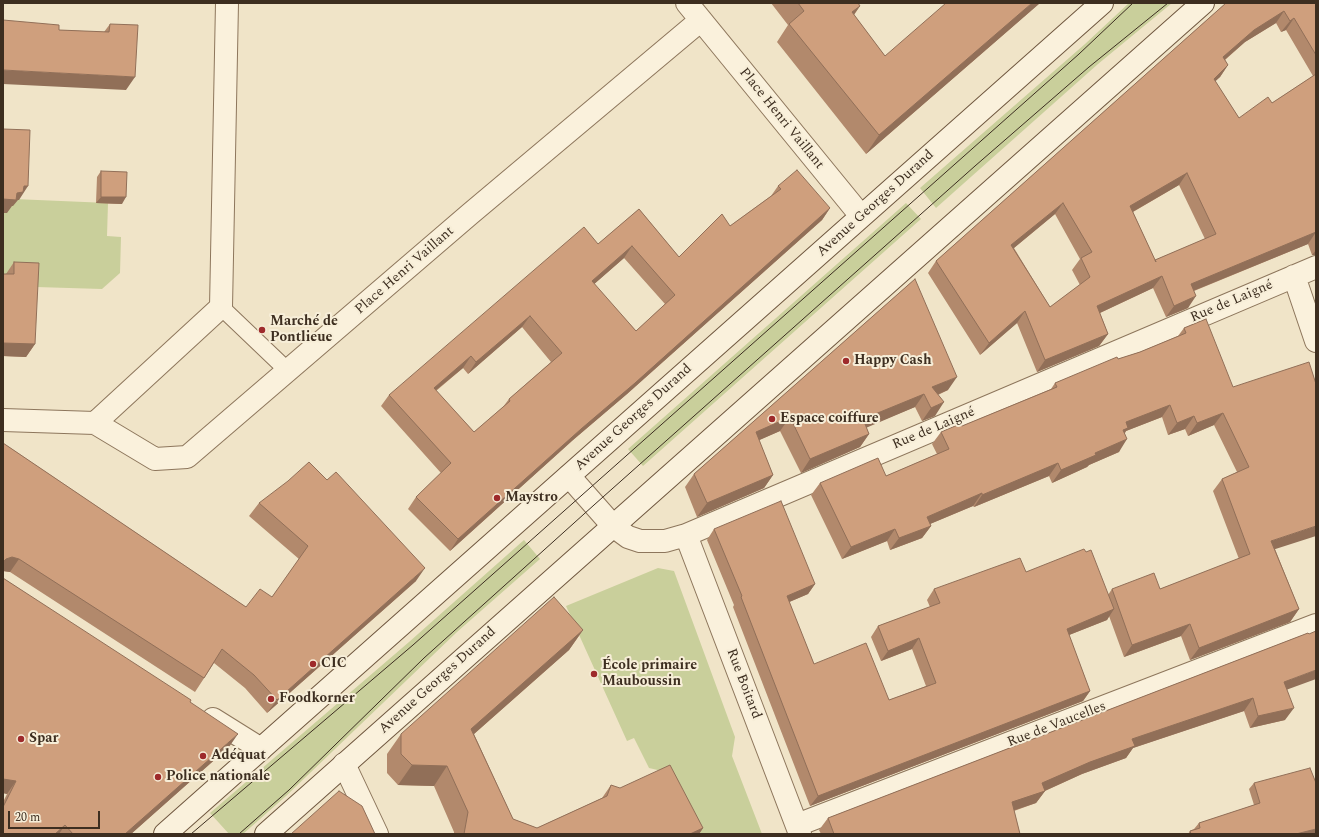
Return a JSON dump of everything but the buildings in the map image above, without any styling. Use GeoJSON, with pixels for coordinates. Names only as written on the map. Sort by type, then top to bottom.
{"type":"FeatureCollection","features":[{"type":"Feature","properties":{"kind":"street"},"geometry":{"type":"LineString","coordinates":[[95,423],[220,307],[227,3]]}},
{"type":"Feature","properties":{"kind":"street","name":"Place Henri Vaillant"},"geometry":{"type":"LineString","coordinates":[[687,3],[862,216]]}},
{"type":"Feature","properties":{"kind":"street","name":"Avenue Georges Durand"},"geometry":{"type":"LineString","coordinates":[[165,834],[1102,3]]}},
{"type":"Feature","properties":{"kind":"street","name":"Avenue Georges Durand"},"geometry":{"type":"LineString","coordinates":[[266,834],[1203,3]]}},
{"type":"Feature","properties":{"kind":"street","name":"Place Henri Vaillant"},"geometry":{"type":"LineString","coordinates":[[3,420],[95,423],[156,459],[187,457],[470,214],[701,20]]}},
{"type":"Feature","properties":{"kind":"street","name":"Rue de Laigné"},"geometry":{"type":"LineString","coordinates":[[569,476],[613,526],[628,536],[640,541],[665,541],[686,535],[1316,266]]}},
{"type":"Feature","properties":{"kind":"street"},"geometry":{"type":"LineString","coordinates":[[1294,276],[1316,340]]}},
{"type":"Feature","properties":{"kind":"street","name":"Rue Boitard"},"geometry":{"type":"LineString","coordinates":[[686,535],[799,830]]}},
{"type":"Feature","properties":{"kind":"street","name":"Rue de Vaucelles"},"geometry":{"type":"LineString","coordinates":[[799,830],[1316,625]]}},
{"type":"Feature","properties":{"kind":"street"},"geometry":{"type":"LineString","coordinates":[[194,706],[260,749]]}},
{"type":"Feature","properties":{"kind":"street"},"geometry":{"type":"LineString","coordinates":[[344,764],[377,834]]}},
{"type":"Feature","properties":{"kind":"lane"},"geometry":{"type":"LineString","coordinates":[[220,307],[288,371]]}},
{"type":"Feature","properties":{"kind":"green space"},"geometry":{"type":"Polygon","coordinates":[[[1129,3],[1172,3],[1098,64],[936,208],[920,188],[1085,44],[1129,3]]]}},
{"type":"Feature","properties":{"kind":"green space"},"geometry":{"type":"Polygon","coordinates":[[[14,199],[108,203],[107,236],[121,237],[120,273],[102,289],[3,286],[3,213],[14,199]]]}},
{"type":"Feature","properties":{"kind":"green space"},"geometry":{"type":"Polygon","coordinates":[[[906,203],[921,219],[643,466],[628,449],[906,203]]]}},
{"type":"Feature","properties":{"kind":"green space"},"geometry":{"type":"Polygon","coordinates":[[[524,540],[540,559],[457,632],[286,796],[243,834],[229,834],[210,813],[409,642],[524,540]]]}},
{"type":"Feature","properties":{"kind":"green space"},"geometry":{"type":"Polygon","coordinates":[[[658,568],[674,571],[735,737],[732,756],[762,834],[682,834],[662,771],[649,768],[634,738],[627,741],[566,606],[658,568]]]}},
{"type":"Feature","properties":{"kind":"tram line"},"geometry":{"type":"LineString","coordinates":[[191,834],[413,645],[1079,54],[1133,3]]}},
{"type":"Feature","properties":{"kind":"tram line"},"geometry":{"type":"LineString","coordinates":[[239,834],[289,790],[424,658],[594,505],[975,166],[1089,67],[1168,3]]}},
{"type":"Feature","properties":{"kind":"place","name":"Marché de Pontlieue"},"geometry":{"type":"Point","coordinates":[262,330]}},
{"type":"Feature","properties":{"kind":"place","name":"Happy Cash"},"geometry":{"type":"Point","coordinates":[846,361]}},
{"type":"Feature","properties":{"kind":"place","name":"Espace coiffure"},"geometry":{"type":"Point","coordinates":[772,419]}},
{"type":"Feature","properties":{"kind":"place","name":"Maystro"},"geometry":{"type":"Point","coordinates":[497,498]}},
{"type":"Feature","properties":{"kind":"place","name":"CIC"},"geometry":{"type":"Point","coordinates":[313,664]}},
{"type":"Feature","properties":{"kind":"place","name":"École primaire Mauboussin"},"geometry":{"type":"Point","coordinates":[594,674]}},
{"type":"Feature","properties":{"kind":"place","name":"Foodkorner"},"geometry":{"type":"Point","coordinates":[271,699]}},
{"type":"Feature","properties":{"kind":"place","name":"Spar"},"geometry":{"type":"Point","coordinates":[21,739]}},
{"type":"Feature","properties":{"kind":"place","name":"Adéquat"},"geometry":{"type":"Point","coordinates":[203,756]}},
{"type":"Feature","properties":{"kind":"place","name":"Police nationale"},"geometry":{"type":"Point","coordinates":[158,777]}}]}
